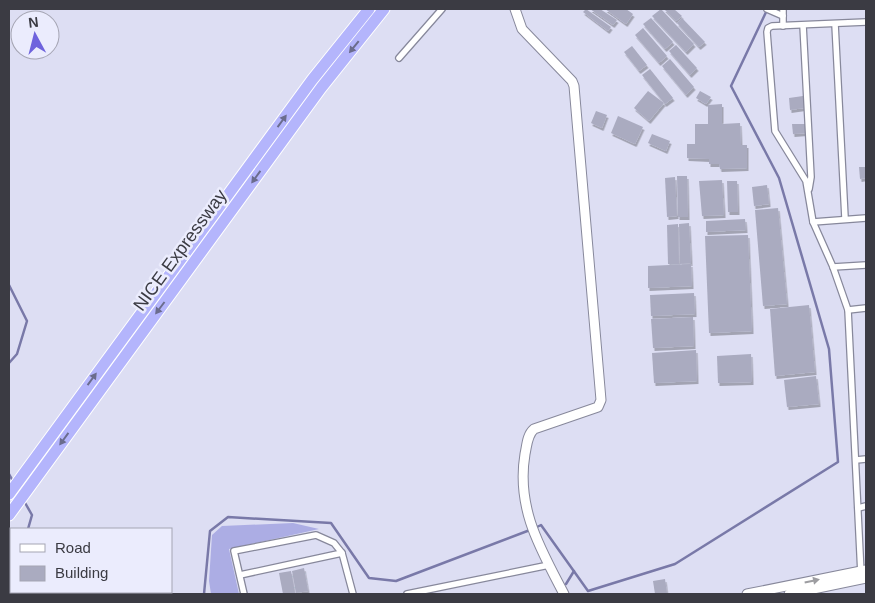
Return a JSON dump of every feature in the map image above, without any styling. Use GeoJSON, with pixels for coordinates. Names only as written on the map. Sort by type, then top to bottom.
{"type":"FeatureCollection","features":[{"type":"Feature","properties":{"kind":"highway","name":"NICE Expressway"},"geometry":{"type":"LineString","coordinates":[[10,493],[312,80],[369,9]]}},
{"type":"Feature","properties":{"kind":"highway","name":"NICE Expressway"},"geometry":{"type":"LineString","coordinates":[[12,511],[305,110],[384,9]]}},
{"type":"Feature","properties":{"kind":"street"},"geometry":{"type":"LineString","coordinates":[[399,58],[442,9]]}},
{"type":"Feature","properties":{"kind":"street"},"geometry":{"type":"LineString","coordinates":[[515,9],[522,29],[572,80],[574,86],[601,400],[598,407],[534,429],[529,434],[523,468],[524,503],[537,539],[564,594]]}},
{"type":"Feature","properties":{"kind":"street"},"geometry":{"type":"LineString","coordinates":[[783,9],[783,26]]}},
{"type":"Feature","properties":{"kind":"street"},"geometry":{"type":"LineString","coordinates":[[769,10],[783,16]]}},
{"type":"Feature","properties":{"kind":"street"},"geometry":{"type":"LineString","coordinates":[[864,574],[858,508],[848,310],[833,267],[813,222],[806,180],[774,130],[768,30],[772,26],[866,22]]}},
{"type":"Feature","properties":{"kind":"street"},"geometry":{"type":"LineString","coordinates":[[835,24],[844,218]]}},
{"type":"Feature","properties":{"kind":"street"},"geometry":{"type":"LineString","coordinates":[[803,26],[811,179],[809,193]]}},
{"type":"Feature","properties":{"kind":"street"},"geometry":{"type":"LineString","coordinates":[[813,222],[844,218],[866,218]]}},
{"type":"Feature","properties":{"kind":"street"},"geometry":{"type":"LineString","coordinates":[[833,267],[866,265]]}},
{"type":"Feature","properties":{"kind":"street"},"geometry":{"type":"LineString","coordinates":[[848,310],[866,308]]}},
{"type":"Feature","properties":{"kind":"street"},"geometry":{"type":"LineString","coordinates":[[856,460],[866,459]]}},
{"type":"Feature","properties":{"kind":"street"},"geometry":{"type":"LineString","coordinates":[[858,508],[866,506]]}},
{"type":"Feature","properties":{"kind":"street"},"geometry":{"type":"LineString","coordinates":[[244,594],[234,551],[316,535],[334,543],[342,553],[353,594]]}},
{"type":"Feature","properties":{"kind":"street"},"geometry":{"type":"LineString","coordinates":[[240,575],[342,553]]}},
{"type":"Feature","properties":{"kind":"street"},"geometry":{"type":"LineString","coordinates":[[407,594],[549,565]]}},
{"type":"Feature","properties":{"kind":"street"},"geometry":{"type":"LineString","coordinates":[[747,594],[864,574]]}},
{"type":"Feature","properties":{"kind":"street"},"geometry":{"type":"LineString","coordinates":[[789,594],[864,574]]}},
{"type":"Feature","properties":{"kind":"shaded area"},"geometry":{"type":"Polygon","coordinates":[[[293,523],[319,529],[229,549],[239,594],[211,594],[209,581],[212,535],[222,526],[293,523]]]}},
{"type":"Feature","properties":{"kind":"building"},"geometry":{"type":"Polygon","coordinates":[[[586,9],[611,27],[608,31],[583,12],[586,9]]]}},
{"type":"Feature","properties":{"kind":"building"},"geometry":{"type":"Polygon","coordinates":[[[590,9],[600,9],[617,20],[613,25],[590,9]]]}},
{"type":"Feature","properties":{"kind":"building"},"geometry":{"type":"Polygon","coordinates":[[[605,9],[626,9],[633,14],[626,24],[605,9]]]}},
{"type":"Feature","properties":{"kind":"building"},"geometry":{"type":"Polygon","coordinates":[[[661,9],[694,44],[686,52],[652,16],[661,9]]]}},
{"type":"Feature","properties":{"kind":"building"},"geometry":{"type":"Polygon","coordinates":[[[664,9],[674,9],[682,16],[676,21],[664,9]]]}},
{"type":"Feature","properties":{"kind":"building"},"geometry":{"type":"Polygon","coordinates":[[[651,18],[673,42],[665,49],[643,24],[651,18]]]}},
{"type":"Feature","properties":{"kind":"building"},"geometry":{"type":"Polygon","coordinates":[[[682,18],[705,42],[699,47],[677,23],[682,18]]]}},
{"type":"Feature","properties":{"kind":"building"},"geometry":{"type":"Polygon","coordinates":[[[643,28],[667,56],[659,63],[635,35],[643,28]]]}},
{"type":"Feature","properties":{"kind":"building"},"geometry":{"type":"Polygon","coordinates":[[[676,45],[697,68],[690,75],[669,51],[676,45]]]}},
{"type":"Feature","properties":{"kind":"building"},"geometry":{"type":"Polygon","coordinates":[[[632,46],[647,65],[639,71],[624,52],[632,46]]]}},
{"type":"Feature","properties":{"kind":"building"},"geometry":{"type":"Polygon","coordinates":[[[670,59],[694,87],[686,95],[662,66],[670,59]]]}},
{"type":"Feature","properties":{"kind":"building"},"geometry":{"type":"Polygon","coordinates":[[[650,69],[673,98],[665,104],[642,75],[650,69]]]}},
{"type":"Feature","properties":{"kind":"building"},"geometry":{"type":"Polygon","coordinates":[[[648,91],[664,103],[649,121],[634,108],[648,91]]]}},
{"type":"Feature","properties":{"kind":"building"},"geometry":{"type":"Polygon","coordinates":[[[700,91],[711,97],[706,104],[696,98],[700,91]]]}},
{"type":"Feature","properties":{"kind":"building"},"geometry":{"type":"Polygon","coordinates":[[[803,96],[804,108],[790,110],[789,98],[803,96]]]}},
{"type":"Feature","properties":{"kind":"building"},"geometry":{"type":"Polygon","coordinates":[[[722,104],[722,124],[740,123],[741,145],[747,145],[747,168],[720,169],[719,164],[709,164],[709,159],[687,158],[687,144],[695,144],[695,124],[708,124],[708,105],[722,104]]]}},
{"type":"Feature","properties":{"kind":"building"},"geometry":{"type":"Polygon","coordinates":[[[596,111],[607,115],[602,128],[591,123],[596,111]]]}},
{"type":"Feature","properties":{"kind":"building"},"geometry":{"type":"Polygon","coordinates":[[[618,116],[643,127],[635,144],[611,133],[618,116]]]}},
{"type":"Feature","properties":{"kind":"building"},"geometry":{"type":"Polygon","coordinates":[[[792,124],[806,124],[806,133],[793,134],[792,124]]]}},
{"type":"Feature","properties":{"kind":"building"},"geometry":{"type":"Polygon","coordinates":[[[652,134],[670,141],[666,151],[648,143],[652,134]]]}},
{"type":"Feature","properties":{"kind":"building"},"geometry":{"type":"Polygon","coordinates":[[[859,167],[866,167],[866,178],[860,179],[859,167]]]}},
{"type":"Feature","properties":{"kind":"building"},"geometry":{"type":"Polygon","coordinates":[[[677,176],[687,176],[688,217],[678,217],[677,176]]]}},
{"type":"Feature","properties":{"kind":"building"},"geometry":{"type":"Polygon","coordinates":[[[675,177],[677,216],[667,217],[665,178],[675,177]]]}},
{"type":"Feature","properties":{"kind":"building"},"geometry":{"type":"Polygon","coordinates":[[[722,180],[724,215],[702,216],[699,181],[722,180]]]}},
{"type":"Feature","properties":{"kind":"building"},"geometry":{"type":"Polygon","coordinates":[[[727,181],[737,181],[738,212],[728,212],[727,181]]]}},
{"type":"Feature","properties":{"kind":"building"},"geometry":{"type":"Polygon","coordinates":[[[767,185],[769,204],[754,206],[752,187],[767,185]]]}},
{"type":"Feature","properties":{"kind":"building"},"geometry":{"type":"Polygon","coordinates":[[[778,208],[787,304],[763,306],[755,210],[778,208]]]}},
{"type":"Feature","properties":{"kind":"building"},"geometry":{"type":"Polygon","coordinates":[[[745,219],[746,230],[706,232],[706,221],[745,219]]]}},
{"type":"Feature","properties":{"kind":"building"},"geometry":{"type":"Polygon","coordinates":[[[689,223],[691,263],[680,264],[679,224],[689,223]]]}},
{"type":"Feature","properties":{"kind":"building"},"geometry":{"type":"Polygon","coordinates":[[[678,224],[679,264],[668,264],[667,225],[678,224]]]}},
{"type":"Feature","properties":{"kind":"building"},"geometry":{"type":"Polygon","coordinates":[[[748,235],[752,331],[709,333],[705,236],[748,235]]]}},
{"type":"Feature","properties":{"kind":"building"},"geometry":{"type":"Polygon","coordinates":[[[691,264],[692,286],[648,288],[648,266],[691,264]]]}},
{"type":"Feature","properties":{"kind":"building"},"geometry":{"type":"Polygon","coordinates":[[[694,293],[695,314],[651,316],[650,295],[694,293]]]}},
{"type":"Feature","properties":{"kind":"building"},"geometry":{"type":"Polygon","coordinates":[[[809,305],[815,372],[775,376],[770,309],[809,305]]]}},
{"type":"Feature","properties":{"kind":"building"},"geometry":{"type":"Polygon","coordinates":[[[693,317],[694,346],[653,348],[651,319],[693,317]]]}},
{"type":"Feature","properties":{"kind":"building"},"geometry":{"type":"Polygon","coordinates":[[[696,350],[697,381],[654,383],[652,353],[696,350]]]}},
{"type":"Feature","properties":{"kind":"building"},"geometry":{"type":"Polygon","coordinates":[[[751,354],[752,382],[718,383],[717,356],[751,354]]]}},
{"type":"Feature","properties":{"kind":"building"},"geometry":{"type":"Polygon","coordinates":[[[816,376],[819,404],[787,407],[784,380],[816,376]]]}},
{"type":"Feature","properties":{"kind":"building"},"geometry":{"type":"Polygon","coordinates":[[[304,568],[308,591],[296,593],[292,571],[304,568]]]}},
{"type":"Feature","properties":{"kind":"building"},"geometry":{"type":"Polygon","coordinates":[[[291,571],[295,593],[283,594],[279,573],[291,571]]]}},
{"type":"Feature","properties":{"kind":"building"},"geometry":{"type":"Polygon","coordinates":[[[665,579],[667,594],[655,594],[653,581],[665,579]]]}},
{"type":"Feature","properties":{"kind":"waterway"},"geometry":{"type":"LineString","coordinates":[[535,528],[541,525],[588,591],[675,564],[838,462],[829,349],[779,178],[731,86],[767,10]]}},
{"type":"Feature","properties":{"kind":"waterway"},"geometry":{"type":"LineString","coordinates":[[9,285],[27,321],[17,354],[9,363]]}},
{"type":"Feature","properties":{"kind":"waterway"},"geometry":{"type":"LineString","coordinates":[[9,474],[14,483]]}},
{"type":"Feature","properties":{"kind":"waterway"},"geometry":{"type":"LineString","coordinates":[[24,501],[32,515],[28,528]]}},
{"type":"Feature","properties":{"kind":"waterway"},"geometry":{"type":"LineString","coordinates":[[204,594],[210,531],[228,517],[331,523],[369,578],[396,581],[530,530]]}},
{"type":"Feature","properties":{"kind":"waterway"},"geometry":{"type":"LineString","coordinates":[[566,584],[574,571]]}}]}
